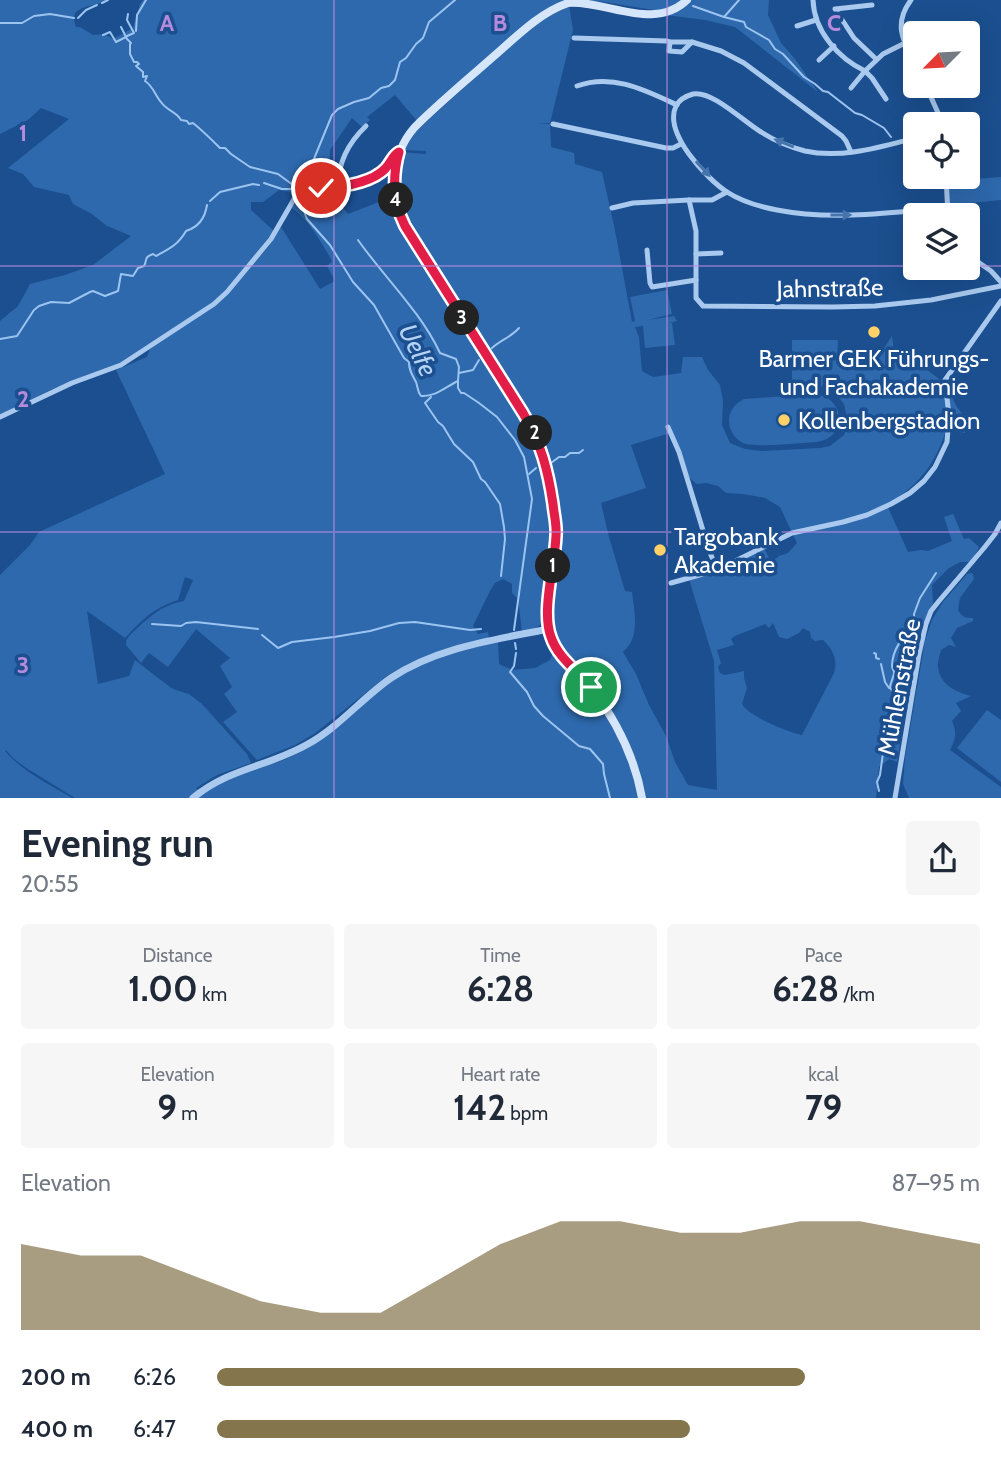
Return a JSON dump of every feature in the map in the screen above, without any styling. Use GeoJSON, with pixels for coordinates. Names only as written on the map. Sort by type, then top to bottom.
{"type":"FeatureCollection","features":[{"type":"Feature","properties":{"kind":"main road"},"geometry":{"type":"LineString","coordinates":[[642,798],[636,772],[617,729],[591,687],[555,649],[548,629],[556,535],[552,498],[535,433],[405,226],[395,195],[396,169],[405,139],[419,123],[519,35],[551,11],[569,3],[582,2],[665,12],[687,0]]}},
{"type":"Feature","properties":{"kind":"street"},"geometry":{"type":"LineString","coordinates":[[813,0],[816,20],[823,34],[852,64],[872,78],[886,99]]}},
{"type":"Feature","properties":{"kind":"street"},"geometry":{"type":"LineString","coordinates":[[903,38],[902,18],[911,0]]}},
{"type":"Feature","properties":{"kind":"street"},"geometry":{"type":"LineString","coordinates":[[872,5],[835,9],[854,38],[876,59]]}},
{"type":"Feature","properties":{"kind":"street"},"geometry":{"type":"LineString","coordinates":[[797,26],[816,20]]}},
{"type":"Feature","properties":{"kind":"street"},"geometry":{"type":"LineString","coordinates":[[575,38],[692,43],[721,51],[744,63],[842,136],[850,152]]}},
{"type":"Feature","properties":{"kind":"street"},"geometry":{"type":"LineString","coordinates":[[670,42],[669,51],[682,52],[692,43]]}},
{"type":"Feature","properties":{"kind":"street"},"geometry":{"type":"LineString","coordinates":[[851,88],[876,59],[903,44]]}},
{"type":"Feature","properties":{"kind":"street"},"geometry":{"type":"LineString","coordinates":[[819,60],[834,46]]}},
{"type":"Feature","properties":{"kind":"street"},"geometry":{"type":"LineString","coordinates":[[577,86],[613,82],[652,93],[677,105]]}},
{"type":"Feature","properties":{"kind":"street"},"geometry":{"type":"LineString","coordinates":[[903,141],[850,152],[814,152],[782,143],[708,96],[692,94],[683,98],[673,116],[681,144],[727,192],[745,201],[777,210],[808,214],[903,213]]}},
{"type":"Feature","properties":{"kind":"street"},"geometry":{"type":"LineString","coordinates":[[553,124],[666,148],[681,144]]}},
{"type":"Feature","properties":{"kind":"street"},"geometry":{"type":"LineString","coordinates":[[338,187],[339,170],[345,152],[352,140],[366,127]]}},
{"type":"Feature","properties":{"kind":"street"},"geometry":{"type":"LineString","coordinates":[[0,417],[72,383],[121,365],[203,312],[227,292],[271,239],[297,194],[351,185],[380,173],[399,152]]}},
{"type":"Feature","properties":{"kind":"street"},"geometry":{"type":"LineString","coordinates":[[612,208],[633,203],[712,200],[727,192]]}},
{"type":"Feature","properties":{"kind":"street"},"geometry":{"type":"LineString","coordinates":[[647,250],[652,287],[696,279],[696,231],[689,200]]}},
{"type":"Feature","properties":{"kind":"street"},"geometry":{"type":"LineString","coordinates":[[696,254],[721,253]]}},
{"type":"Feature","properties":{"kind":"street"},"geometry":{"type":"LineString","coordinates":[[980,263],[991,271],[1001,284]]}},
{"type":"Feature","properties":{"kind":"street","name":"Jahnstraße"},"geometry":{"type":"LineString","coordinates":[[696,279],[696,298],[701,305],[715,307],[860,307],[931,300],[1001,284]]}},
{"type":"Feature","properties":{"kind":"street"},"geometry":{"type":"LineString","coordinates":[[671,583],[717,570],[792,533],[876,512],[904,497],[924,481],[940,460],[947,442],[949,416],[945,380],[1001,301]]}},
{"type":"Feature","properties":{"kind":"street"},"geometry":{"type":"LineString","coordinates":[[668,428],[679,452],[717,570]]}},
{"type":"Feature","properties":{"kind":"street","name":"Mühlenstraße"},"geometry":{"type":"LineString","coordinates":[[895,798],[919,654],[931,611],[984,548],[1001,523]]}},
{"type":"Feature","properties":{"kind":"street"},"geometry":{"type":"LineString","coordinates":[[192,798],[224,777],[282,757],[309,744],[392,678],[417,663],[458,648],[548,629]]}},
{"type":"Feature","properties":{"kind":"shaded area"},"geometry":{"type":"Polygon","coordinates":[[[0,0],[110,0],[79,10],[75,13],[74,20],[76,27],[93,35],[104,34],[113,39],[133,28],[143,0],[580,0],[550,9],[418,122],[395,95],[367,117],[370,120],[362,127],[352,118],[330,150],[329,186],[298,191],[298,188],[296,193],[279,190],[263,202],[251,202],[251,210],[274,231],[213,302],[117,365],[50,390],[0,415],[0,321],[18,306],[30,284],[93,265],[131,236],[107,226],[73,204],[69,195],[34,187],[23,174],[8,168],[69,119],[41,108],[28,120],[0,134],[0,0]]]}},
{"type":"Feature","properties":{"kind":"shaded area"},"geometry":{"type":"Polygon","coordinates":[[[583,0],[682,0],[675,6],[660,11],[583,0]]]}},
{"type":"Feature","properties":{"kind":"shaded area"},"geometry":{"type":"Polygon","coordinates":[[[689,0],[769,0],[768,15],[781,43],[818,92],[735,27],[666,15],[689,0]]]}},
{"type":"Feature","properties":{"kind":"shaded area"},"geometry":{"type":"Polygon","coordinates":[[[569,5],[573,30],[550,123],[537,124],[550,124],[551,147],[574,153],[575,164],[602,172],[632,322],[635,321],[630,297],[667,290],[672,314],[648,320],[674,316],[677,321],[669,323],[672,323],[675,345],[645,348],[643,326],[635,327],[639,337],[642,371],[653,377],[681,373],[683,357],[702,357],[720,385],[723,401],[722,425],[730,443],[761,451],[820,448],[830,446],[844,435],[847,418],[844,404],[831,388],[825,386],[792,390],[792,340],[838,340],[837,363],[862,366],[863,358],[879,356],[892,336],[895,359],[917,356],[922,366],[951,388],[949,391],[957,407],[966,418],[965,433],[946,430],[942,443],[924,474],[887,505],[908,552],[928,551],[952,541],[944,517],[953,514],[964,539],[969,538],[979,547],[973,560],[960,562],[949,568],[932,585],[933,603],[917,645],[897,762],[889,759],[879,767],[876,798],[644,798],[617,724],[554,641],[549,614],[558,535],[538,438],[411,233],[401,210],[398,180],[401,152],[426,154],[426,151],[403,150],[417,130],[535,24],[569,5]],[[670,433],[631,445],[646,488],[601,503],[625,591],[632,592],[634,631],[629,646],[623,652],[688,785],[717,790],[714,661],[689,579],[764,548],[773,561],[788,553],[797,543],[780,507],[765,498],[726,493],[718,486],[697,484],[687,476],[670,433]],[[773,623],[769,628],[765,624],[735,636],[731,639],[734,645],[717,650],[721,663],[718,667],[720,673],[725,675],[744,671],[747,688],[742,704],[746,709],[769,723],[802,735],[834,673],[835,659],[827,643],[823,640],[815,641],[810,632],[803,628],[787,639],[779,637],[773,623]]]}},
{"type":"Feature","properties":{"kind":"shaded area"},"geometry":{"type":"Polygon","coordinates":[[[1001,177],[1001,200],[949,203],[949,189],[980,189],[980,179],[1001,177]]]}},
{"type":"Feature","properties":{"kind":"shaded area"},"geometry":{"type":"Polygon","coordinates":[[[330,189],[348,214],[394,196],[397,212],[538,443],[554,522],[545,619],[538,626],[522,632],[518,599],[512,593],[512,584],[503,579],[495,583],[473,626],[478,634],[488,632],[489,639],[415,661],[388,675],[314,734],[295,745],[257,760],[223,722],[237,712],[224,694],[232,687],[220,666],[230,658],[196,629],[168,667],[149,653],[141,663],[126,645],[129,636],[154,614],[184,601],[193,580],[185,577],[178,600],[148,615],[125,638],[87,611],[98,684],[129,676],[135,660],[173,689],[189,694],[202,704],[247,754],[251,763],[217,775],[196,788],[199,791],[190,798],[75,798],[28,769],[6,750],[12,758],[28,771],[72,798],[0,798],[0,575],[39,532],[165,474],[116,370],[147,357],[150,349],[232,289],[269,246],[281,227],[320,289],[335,281],[327,266],[332,261],[324,247],[310,225],[292,208],[298,196],[305,192],[330,189]]]}},
{"type":"Feature","properties":{"kind":"shaded area","name":"Kollenbergstadion"},"geometry":{"type":"Polygon","coordinates":[[[815,394],[833,402],[837,410],[838,426],[827,439],[790,444],[749,444],[740,441],[731,431],[730,413],[744,399],[815,394]]]}},
{"type":"Feature","properties":{"kind":"shaded area"},"geometry":{"type":"Polygon","coordinates":[[[971,573],[974,579],[960,598],[958,610],[964,617],[973,618],[973,621],[957,628],[951,638],[956,647],[949,645],[941,650],[938,667],[945,683],[954,690],[971,696],[956,703],[961,711],[952,721],[955,736],[950,750],[1001,787],[1001,798],[909,798],[903,784],[905,758],[925,641],[932,620],[943,602],[967,574],[971,573]]]}},
{"type":"Feature","properties":{"kind":"shaded area"},"geometry":{"type":"Polygon","coordinates":[[[498,642],[499,664],[512,670],[535,668],[550,660],[554,650],[594,695],[627,754],[640,798],[195,798],[230,779],[298,753],[323,737],[404,672],[443,656],[498,642]]]}},
{"type":"Feature","properties":{"kind":"shaded area"},"geometry":{"type":"Polygon","coordinates":[[[987,710],[1001,720],[1001,782],[957,748],[987,710]]]}},
{"type":"Feature","properties":{"kind":"waterway"},"geometry":{"type":"LineString","coordinates":[[102,3],[108,0]]}},
{"type":"Feature","properties":{"kind":"waterway"},"geometry":{"type":"LineString","coordinates":[[136,31],[137,15],[146,0]]}},
{"type":"Feature","properties":{"kind":"waterway","name":"Uelfe"},"geometry":{"type":"LineString","coordinates":[[309,188],[309,171],[332,115],[338,109],[369,98],[381,88],[389,86],[395,80],[400,62],[423,38],[429,22],[455,0]]}},
{"type":"Feature","properties":{"kind":"waterway"},"geometry":{"type":"LineString","coordinates":[[693,6],[724,17],[739,0]]}},
{"type":"Feature","properties":{"kind":"waterway"},"geometry":{"type":"LineString","coordinates":[[78,18],[97,5]]}},
{"type":"Feature","properties":{"kind":"waterway"},"geometry":{"type":"LineString","coordinates":[[0,23],[22,23],[34,16],[50,14],[74,18]]}},
{"type":"Feature","properties":{"kind":"waterway"},"geometry":{"type":"LineString","coordinates":[[127,36],[134,33],[127,20],[128,14]]}},
{"type":"Feature","properties":{"kind":"waterway"},"geometry":{"type":"LineString","coordinates":[[724,17],[744,22],[746,27],[769,40],[804,77],[855,113],[884,128],[891,137]]}},
{"type":"Feature","properties":{"kind":"waterway"},"geometry":{"type":"LineString","coordinates":[[121,27],[131,43],[130,54],[134,62],[139,64],[136,66],[143,72],[143,77],[147,76],[145,81],[163,105],[181,120],[193,123],[220,148],[225,148],[250,167],[278,174],[297,188]]}},
{"type":"Feature","properties":{"kind":"waterway"},"geometry":{"type":"LineString","coordinates":[[103,35],[110,32],[116,42],[126,37]]}},
{"type":"Feature","properties":{"kind":"waterway"},"geometry":{"type":"LineString","coordinates":[[264,183],[282,189],[297,189]]}},
{"type":"Feature","properties":{"kind":"waterway"},"geometry":{"type":"LineString","coordinates":[[210,201],[220,192],[259,185]]}},
{"type":"Feature","properties":{"kind":"waterway"},"geometry":{"type":"LineString","coordinates":[[300,188],[309,187]]}},
{"type":"Feature","properties":{"kind":"waterway","name":"Uelfe"},"geometry":{"type":"LineString","coordinates":[[310,195],[305,214],[307,219],[330,245],[353,282],[374,305],[404,358],[409,362],[421,396],[436,393],[458,381],[461,393],[497,417],[524,457],[532,499],[514,630]]}},
{"type":"Feature","properties":{"kind":"waterway"},"geometry":{"type":"LineString","coordinates":[[0,339],[17,336],[39,306],[51,302],[69,303],[93,291],[105,296],[118,291],[121,274],[133,276],[138,268],[144,266],[148,257],[153,254],[156,256],[173,246],[186,231],[201,221],[207,205]]}},
{"type":"Feature","properties":{"kind":"waterway"},"geometry":{"type":"LineString","coordinates":[[358,240],[413,309],[440,353],[456,359],[459,367],[458,381]]}},
{"type":"Feature","properties":{"kind":"waterway"},"geometry":{"type":"LineString","coordinates":[[492,348],[519,328]]}},
{"type":"Feature","properties":{"kind":"waterway"},"geometry":{"type":"LineString","coordinates":[[459,373],[473,370],[479,360]]}},
{"type":"Feature","properties":{"kind":"waterway"},"geometry":{"type":"LineString","coordinates":[[431,397],[425,403],[454,444],[473,462],[481,479],[500,504],[505,539],[501,576]]}},
{"type":"Feature","properties":{"kind":"waterway"},"geometry":{"type":"LineString","coordinates":[[551,463],[559,457],[583,450]]}},
{"type":"Feature","properties":{"kind":"waterway"},"geometry":{"type":"LineString","coordinates":[[529,474],[536,468]]}},
{"type":"Feature","properties":{"kind":"waterway"},"geometry":{"type":"LineString","coordinates":[[879,791],[877,782],[884,746],[890,729],[893,729],[898,716],[901,717],[902,714],[890,688],[894,673],[894,655],[902,638],[915,626],[914,614],[920,598],[936,573]]}},
{"type":"Feature","properties":{"kind":"waterway"},"geometry":{"type":"LineString","coordinates":[[152,624],[181,626],[196,622],[258,629]]}},
{"type":"Feature","properties":{"kind":"waterway"},"geometry":{"type":"LineString","coordinates":[[262,635],[278,648],[292,642],[370,631],[399,623],[415,622],[470,630],[481,629]]}},
{"type":"Feature","properties":{"kind":"waterway","name":"Uelfe"},"geometry":{"type":"LineString","coordinates":[[515,643],[516,649]]}},
{"type":"Feature","properties":{"kind":"waterway","name":"Uelfe"},"geometry":{"type":"LineString","coordinates":[[516,653],[510,672],[543,716],[579,746],[590,749],[603,764],[610,798]]}},
{"type":"Feature","properties":{"kind":"waterway"},"geometry":{"type":"LineString","coordinates":[[874,653],[879,659]]}},
{"type":"Feature","properties":{"kind":"waterway"},"geometry":{"type":"LineString","coordinates":[[881,664],[889,688]]}},
{"type":"Feature","properties":{"kind":"place","name":"Barmer GEK Führungs- und Fachakademie"},"geometry":{"type":"Point","coordinates":[874,332]}},
{"type":"Feature","properties":{"kind":"place","name":"Kollenbergstadion"},"geometry":{"type":"Point","coordinates":[784,420]}},
{"type":"Feature","properties":{"kind":"place","name":"Targobank Akademie"},"geometry":{"type":"Point","coordinates":[660,550]}},
{"type":"Feature","properties":{"kind":"route"},"geometry":{"type":"LineString","coordinates":[[321,188],[351,185],[376,174],[399,152],[395,195],[405,226],[538,439],[556,524],[548,629],[555,649],[591,687]]}}]}
